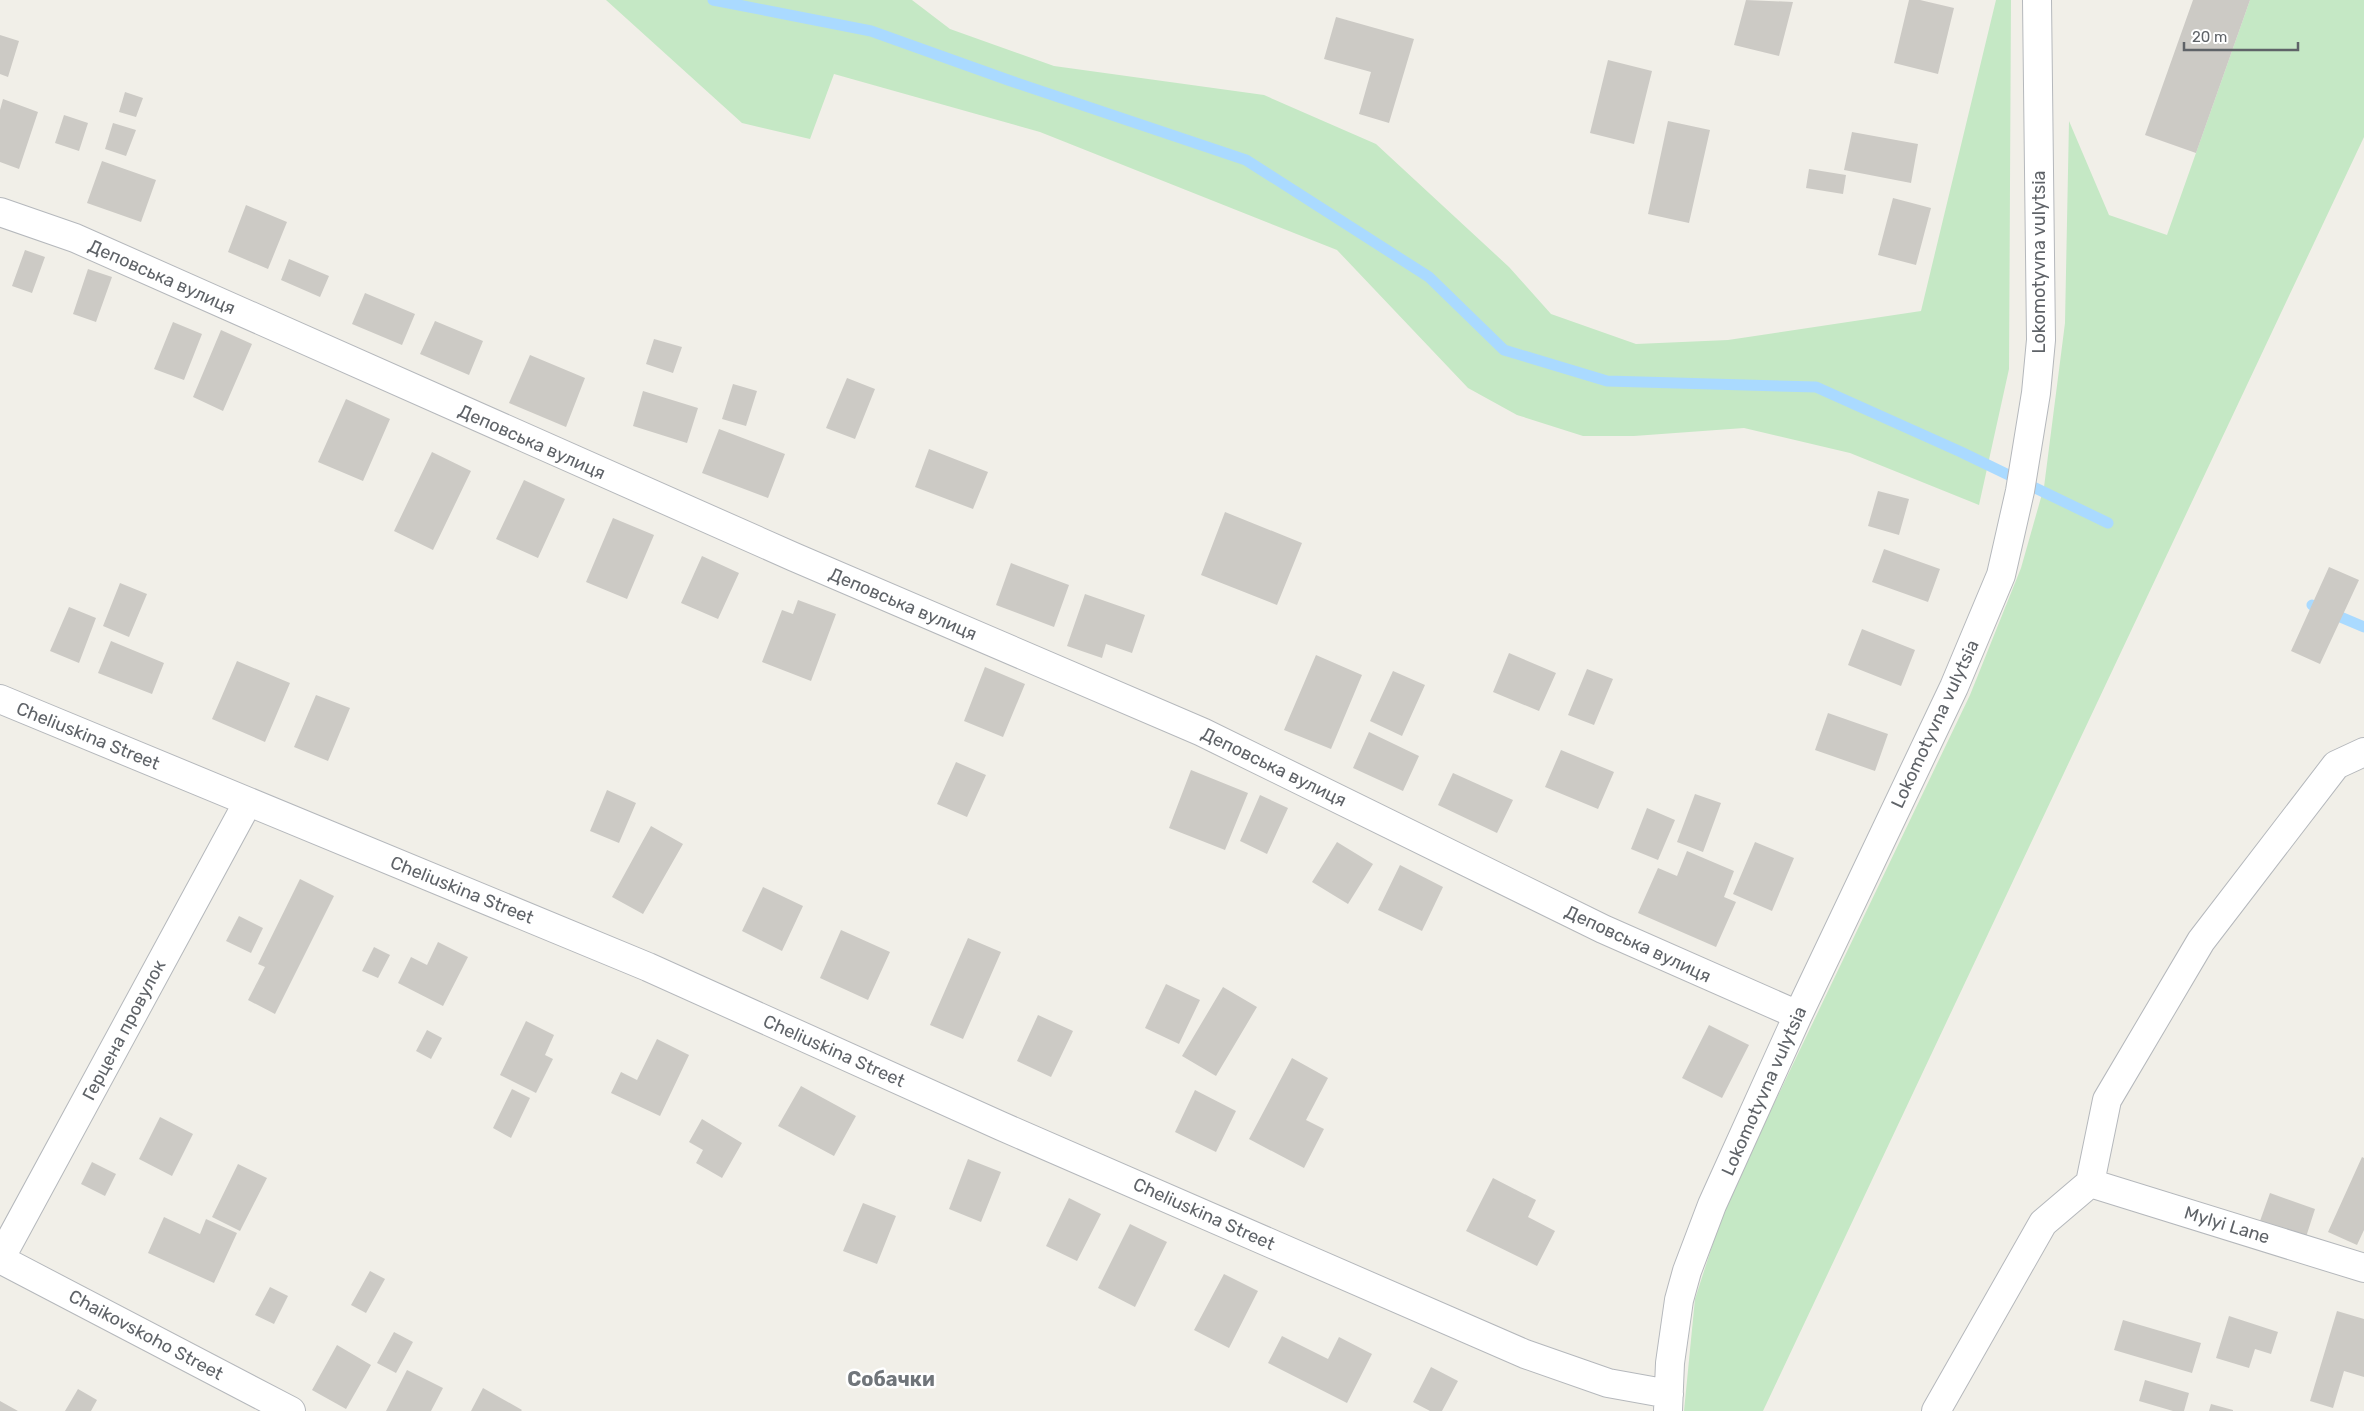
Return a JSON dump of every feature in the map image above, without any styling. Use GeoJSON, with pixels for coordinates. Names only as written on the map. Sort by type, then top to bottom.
{"type":"FeatureCollection","features":[{"type":"Feature","properties":{"kind":"street","name":"Lokomotyvna vulytsia"},"geometry":{"type":"LineString","coordinates":[[1669,1402],[1673,1334],[1679,1300],[1690,1262],[1712,1205],[1798,1016],[1954,687],[2001,575],[2012,533],[2036,393],[2041,340],[2037,0]]}},
{"type":"Feature","properties":{"kind":"street","name":"Деповська вулиця"},"geometry":{"type":"LineString","coordinates":[[0,212],[75,238],[794,557],[1202,732],[1275,766],[1603,929],[1798,1016]]}},
{"type":"Feature","properties":{"kind":"street","name":"Cheliuskina Street"},"geometry":{"type":"LineString","coordinates":[[0,699],[648,967],[1010,1130],[1525,1354],[1669,1402]]}},
{"type":"Feature","properties":{"kind":"street"},"geometry":{"type":"LineString","coordinates":[[1936,1411],[2043,1223],[2090,1183],[2106,1100],[2201,941],[2336,765],[2364,752]]}},
{"type":"Feature","properties":{"kind":"street","name":"Герцена провулок"},"geometry":{"type":"LineString","coordinates":[[0,1259],[248,802]]}},
{"type":"Feature","properties":{"kind":"street","name":"Mylyi Lane"},"geometry":{"type":"LineString","coordinates":[[2090,1183],[2364,1268]]}},
{"type":"Feature","properties":{"kind":"street","name":"Chaikovskoho Street"},"geometry":{"type":"LineString","coordinates":[[0,1259],[291,1411]]}},
{"type":"Feature","properties":{"kind":"green space"},"geometry":{"type":"Polygon","coordinates":[[[606,0],[912,0],[950,29],[1054,66],[1264,95],[1376,144],[1509,267],[1551,314],[1636,344],[1728,340],[1921,311],[1996,0],[2011,0],[2009,369],[1979,505],[1850,453],[1744,428],[1634,436],[1583,436],[1517,415],[1468,388],[1337,250],[1040,132],[834,74],[810,139],[742,123],[606,0]]]}},
{"type":"Feature","properties":{"kind":"green space"},"geometry":{"type":"Polygon","coordinates":[[[2250,0],[2364,0],[2364,137],[1763,1411],[1684,1411],[1695,1299],[1725,1206],[1970,695],[2021,568],[2044,487],[2065,323],[2069,121],[2109,215],[2167,235],[2250,0]]]}},
{"type":"Feature","properties":{"kind":"building"},"geometry":{"type":"Polygon","coordinates":[[[1746,0],[1793,2],[1779,56],[1734,45],[1746,0]]]}},
{"type":"Feature","properties":{"kind":"building"},"geometry":{"type":"Polygon","coordinates":[[[1909,0],[1920,0],[1954,8],[1938,74],[1894,63],[1909,0]]]}},
{"type":"Feature","properties":{"kind":"building"},"geometry":{"type":"Polygon","coordinates":[[[2193,0],[2250,0],[2196,153],[2145,135],[2193,0]]]}},
{"type":"Feature","properties":{"kind":"building"},"geometry":{"type":"Polygon","coordinates":[[[1336,17],[1414,39],[1389,123],[1359,114],[1371,72],[1324,59],[1336,17]]]}},
{"type":"Feature","properties":{"kind":"building"},"geometry":{"type":"Polygon","coordinates":[[[0,35],[19,41],[8,77],[0,74],[0,35]]]}},
{"type":"Feature","properties":{"kind":"building"},"geometry":{"type":"Polygon","coordinates":[[[1608,60],[1652,71],[1634,144],[1590,133],[1608,60]]]}},
{"type":"Feature","properties":{"kind":"building"},"geometry":{"type":"Polygon","coordinates":[[[125,92],[143,98],[136,117],[119,112],[125,92]]]}},
{"type":"Feature","properties":{"kind":"building"},"geometry":{"type":"Polygon","coordinates":[[[3,99],[38,112],[19,169],[0,162],[0,110],[3,99]]]}},
{"type":"Feature","properties":{"kind":"building"},"geometry":{"type":"Polygon","coordinates":[[[64,115],[88,123],[79,151],[55,143],[64,115]]]}},
{"type":"Feature","properties":{"kind":"building"},"geometry":{"type":"Polygon","coordinates":[[[1668,121],[1710,130],[1689,223],[1648,214],[1668,121]]]}},
{"type":"Feature","properties":{"kind":"building"},"geometry":{"type":"Polygon","coordinates":[[[113,123],[136,130],[126,156],[105,149],[113,123]]]}},
{"type":"Feature","properties":{"kind":"building"},"geometry":{"type":"Polygon","coordinates":[[[1852,132],[1918,144],[1911,183],[1844,170],[1852,132]]]}},
{"type":"Feature","properties":{"kind":"building"},"geometry":{"type":"Polygon","coordinates":[[[102,161],[156,180],[141,222],[87,203],[102,161]]]}},
{"type":"Feature","properties":{"kind":"building"},"geometry":{"type":"Polygon","coordinates":[[[1809,169],[1846,175],[1843,194],[1806,188],[1809,169]]]}},
{"type":"Feature","properties":{"kind":"building"},"geometry":{"type":"Polygon","coordinates":[[[1893,198],[1931,208],[1916,265],[1878,255],[1893,198]]]}},
{"type":"Feature","properties":{"kind":"building"},"geometry":{"type":"Polygon","coordinates":[[[246,205],[287,222],[268,269],[228,252],[246,205]]]}},
{"type":"Feature","properties":{"kind":"building"},"geometry":{"type":"Polygon","coordinates":[[[25,250],[45,257],[32,293],[12,286],[25,250]]]}},
{"type":"Feature","properties":{"kind":"building"},"geometry":{"type":"Polygon","coordinates":[[[289,259],[329,276],[320,297],[281,280],[289,259]]]}},
{"type":"Feature","properties":{"kind":"building"},"geometry":{"type":"Polygon","coordinates":[[[88,269],[112,277],[96,322],[73,314],[88,269]]]}},
{"type":"Feature","properties":{"kind":"building"},"geometry":{"type":"Polygon","coordinates":[[[365,293],[415,314],[402,345],[352,324],[365,293]]]}},
{"type":"Feature","properties":{"kind":"building"},"geometry":{"type":"Polygon","coordinates":[[[435,321],[483,341],[469,375],[420,354],[435,321]]]}},
{"type":"Feature","properties":{"kind":"building"},"geometry":{"type":"Polygon","coordinates":[[[173,322],[202,334],[184,380],[154,369],[173,322]]]}},
{"type":"Feature","properties":{"kind":"building"},"geometry":{"type":"Polygon","coordinates":[[[221,330],[252,344],[223,411],[193,397],[221,330]]]}},
{"type":"Feature","properties":{"kind":"building"},"geometry":{"type":"Polygon","coordinates":[[[654,339],[682,347],[673,373],[646,364],[654,339]]]}},
{"type":"Feature","properties":{"kind":"building"},"geometry":{"type":"Polygon","coordinates":[[[530,355],[585,378],[566,427],[509,403],[530,355]]]}},
{"type":"Feature","properties":{"kind":"building"},"geometry":{"type":"Polygon","coordinates":[[[847,378],[875,389],[855,439],[826,428],[847,378]]]}},
{"type":"Feature","properties":{"kind":"building"},"geometry":{"type":"Polygon","coordinates":[[[733,384],[757,391],[746,426],[722,419],[733,384]]]}},
{"type":"Feature","properties":{"kind":"building"},"geometry":{"type":"Polygon","coordinates":[[[643,391],[698,408],[687,443],[633,426],[643,391]]]}},
{"type":"Feature","properties":{"kind":"building"},"geometry":{"type":"Polygon","coordinates":[[[346,399],[390,419],[363,481],[318,462],[346,399]]]}},
{"type":"Feature","properties":{"kind":"building"},"geometry":{"type":"Polygon","coordinates":[[[719,429],[785,454],[768,498],[702,473],[719,429]]]}},
{"type":"Feature","properties":{"kind":"building"},"geometry":{"type":"Polygon","coordinates":[[[929,449],[988,472],[973,509],[915,487],[929,449]]]}},
{"type":"Feature","properties":{"kind":"building"},"geometry":{"type":"Polygon","coordinates":[[[432,452],[471,471],[433,550],[394,531],[432,452]]]}},
{"type":"Feature","properties":{"kind":"building"},"geometry":{"type":"Polygon","coordinates":[[[524,480],[565,499],[538,558],[496,539],[524,480]]]}},
{"type":"Feature","properties":{"kind":"building"},"geometry":{"type":"Polygon","coordinates":[[[1878,491],[1909,499],[1899,535],[1868,526],[1878,491]]]}},
{"type":"Feature","properties":{"kind":"building"},"geometry":{"type":"Polygon","coordinates":[[[1225,512],[1302,543],[1277,605],[1201,575],[1225,512]]]}},
{"type":"Feature","properties":{"kind":"building"},"geometry":{"type":"Polygon","coordinates":[[[613,518],[654,535],[627,599],[586,582],[613,518]]]}},
{"type":"Feature","properties":{"kind":"building"},"geometry":{"type":"Polygon","coordinates":[[[1884,549],[1940,569],[1928,602],[1872,582],[1884,549]]]}},
{"type":"Feature","properties":{"kind":"building"},"geometry":{"type":"Polygon","coordinates":[[[702,556],[739,573],[718,619],[681,603],[702,556]]]}},
{"type":"Feature","properties":{"kind":"building"},"geometry":{"type":"Polygon","coordinates":[[[1011,563],[1069,585],[1054,627],[996,605],[1011,563]]]}},
{"type":"Feature","properties":{"kind":"building"},"geometry":{"type":"Polygon","coordinates":[[[2329,567],[2359,580],[2320,664],[2291,651],[2329,567]]]}},
{"type":"Feature","properties":{"kind":"building"},"geometry":{"type":"Polygon","coordinates":[[[120,583],[147,594],[129,637],[103,626],[120,583]]]}},
{"type":"Feature","properties":{"kind":"building"},"geometry":{"type":"Polygon","coordinates":[[[1085,594],[1145,615],[1132,653],[1106,644],[1102,658],[1067,646],[1085,594]]]}},
{"type":"Feature","properties":{"kind":"building"},"geometry":{"type":"Polygon","coordinates":[[[798,600],[836,614],[811,681],[762,662],[782,610],[793,614],[798,600]]]}},
{"type":"Feature","properties":{"kind":"building"},"geometry":{"type":"Polygon","coordinates":[[[69,607],[96,618],[79,663],[50,651],[69,607]]]}},
{"type":"Feature","properties":{"kind":"building"},"geometry":{"type":"Polygon","coordinates":[[[1862,629],[1915,650],[1901,686],[1848,665],[1862,629]]]}},
{"type":"Feature","properties":{"kind":"building"},"geometry":{"type":"Polygon","coordinates":[[[111,641],[164,663],[152,694],[98,673],[111,641]]]}},
{"type":"Feature","properties":{"kind":"building"},"geometry":{"type":"Polygon","coordinates":[[[1509,653],[1556,673],[1539,711],[1493,692],[1509,653]]]}},
{"type":"Feature","properties":{"kind":"building"},"geometry":{"type":"Polygon","coordinates":[[[1316,655],[1362,675],[1331,749],[1284,730],[1316,655]]]}},
{"type":"Feature","properties":{"kind":"building"},"geometry":{"type":"Polygon","coordinates":[[[237,661],[290,683],[265,742],[212,719],[237,661]]]}},
{"type":"Feature","properties":{"kind":"building"},"geometry":{"type":"Polygon","coordinates":[[[985,667],[1025,684],[1003,737],[964,721],[985,667]]]}},
{"type":"Feature","properties":{"kind":"building"},"geometry":{"type":"Polygon","coordinates":[[[1587,669],[1613,679],[1594,725],[1568,715],[1587,669]]]}},
{"type":"Feature","properties":{"kind":"building"},"geometry":{"type":"Polygon","coordinates":[[[1393,671],[1425,685],[1402,736],[1370,721],[1393,671]]]}},
{"type":"Feature","properties":{"kind":"building"},"geometry":{"type":"Polygon","coordinates":[[[316,695],[350,708],[328,761],[294,747],[316,695]]]}},
{"type":"Feature","properties":{"kind":"building"},"geometry":{"type":"Polygon","coordinates":[[[1828,713],[1888,734],[1875,771],[1815,750],[1828,713]]]}},
{"type":"Feature","properties":{"kind":"building"},"geometry":{"type":"Polygon","coordinates":[[[1369,732],[1419,756],[1403,791],[1353,768],[1369,732]]]}},
{"type":"Feature","properties":{"kind":"building"},"geometry":{"type":"Polygon","coordinates":[[[1561,750],[1614,772],[1598,809],[1545,787],[1561,750]]]}},
{"type":"Feature","properties":{"kind":"building"},"geometry":{"type":"Polygon","coordinates":[[[956,762],[986,775],[967,817],[937,804],[956,762]]]}},
{"type":"Feature","properties":{"kind":"building"},"geometry":{"type":"Polygon","coordinates":[[[1191,770],[1248,793],[1225,850],[1169,828],[1191,770]]]}},
{"type":"Feature","properties":{"kind":"building"},"geometry":{"type":"Polygon","coordinates":[[[1453,773],[1513,800],[1497,833],[1438,805],[1453,773]]]}},
{"type":"Feature","properties":{"kind":"building"},"geometry":{"type":"Polygon","coordinates":[[[607,790],[636,803],[619,843],[590,831],[607,790]]]}},
{"type":"Feature","properties":{"kind":"building"},"geometry":{"type":"Polygon","coordinates":[[[1695,794],[1721,803],[1703,852],[1677,842],[1695,794]]]}},
{"type":"Feature","properties":{"kind":"building"},"geometry":{"type":"Polygon","coordinates":[[[1260,795],[1288,808],[1267,854],[1240,841],[1260,795]]]}},
{"type":"Feature","properties":{"kind":"building"},"geometry":{"type":"Polygon","coordinates":[[[1647,808],[1675,820],[1658,860],[1631,849],[1647,808]]]}},
{"type":"Feature","properties":{"kind":"building"},"geometry":{"type":"Polygon","coordinates":[[[651,826],[683,844],[643,914],[612,897],[651,826]]]}},
{"type":"Feature","properties":{"kind":"building"},"geometry":{"type":"Polygon","coordinates":[[[1337,842],[1373,864],[1348,904],[1312,882],[1337,842]]]}},
{"type":"Feature","properties":{"kind":"building"},"geometry":{"type":"Polygon","coordinates":[[[1755,842],[1794,858],[1772,911],[1733,894],[1755,842]]]}},
{"type":"Feature","properties":{"kind":"building"},"geometry":{"type":"Polygon","coordinates":[[[1687,851],[1734,871],[1724,897],[1736,902],[1716,947],[1638,913],[1658,868],[1677,876],[1687,851]]]}},
{"type":"Feature","properties":{"kind":"building"},"geometry":{"type":"Polygon","coordinates":[[[1400,865],[1443,887],[1422,931],[1378,910],[1400,865]]]}},
{"type":"Feature","properties":{"kind":"building"},"geometry":{"type":"Polygon","coordinates":[[[300,879],[334,896],[275,1014],[248,1000],[265,967],[258,964],[300,879]]]}},
{"type":"Feature","properties":{"kind":"building"},"geometry":{"type":"Polygon","coordinates":[[[763,887],[803,906],[782,951],[742,931],[763,887]]]}},
{"type":"Feature","properties":{"kind":"building"},"geometry":{"type":"Polygon","coordinates":[[[239,916],[263,928],[251,953],[226,941],[239,916]]]}},
{"type":"Feature","properties":{"kind":"building"},"geometry":{"type":"Polygon","coordinates":[[[841,930],[890,952],[868,1000],[820,978],[841,930]]]}},
{"type":"Feature","properties":{"kind":"building"},"geometry":{"type":"Polygon","coordinates":[[[968,938],[1001,952],[963,1039],[930,1025],[968,938]]]}},
{"type":"Feature","properties":{"kind":"building"},"geometry":{"type":"Polygon","coordinates":[[[438,942],[468,957],[443,1006],[398,983],[411,957],[427,965],[438,942]]]}},
{"type":"Feature","properties":{"kind":"building"},"geometry":{"type":"Polygon","coordinates":[[[374,947],[390,955],[378,978],[362,971],[374,947]]]}},
{"type":"Feature","properties":{"kind":"building"},"geometry":{"type":"Polygon","coordinates":[[[1166,984],[1200,1000],[1179,1044],[1145,1028],[1166,984]]]}},
{"type":"Feature","properties":{"kind":"building"},"geometry":{"type":"Polygon","coordinates":[[[1223,987],[1257,1007],[1216,1076],[1182,1056],[1223,987]]]}},
{"type":"Feature","properties":{"kind":"building"},"geometry":{"type":"Polygon","coordinates":[[[1038,1015],[1073,1031],[1051,1077],[1017,1061],[1038,1015]]]}},
{"type":"Feature","properties":{"kind":"building"},"geometry":{"type":"Polygon","coordinates":[[[526,1021],[554,1035],[545,1055],[553,1059],[536,1093],[500,1075],[526,1021]]]}},
{"type":"Feature","properties":{"kind":"building"},"geometry":{"type":"Polygon","coordinates":[[[1709,1025],[1749,1045],[1722,1098],[1682,1078],[1709,1025]]]}},
{"type":"Feature","properties":{"kind":"building"},"geometry":{"type":"Polygon","coordinates":[[[427,1030],[442,1038],[431,1059],[416,1051],[427,1030]]]}},
{"type":"Feature","properties":{"kind":"building"},"geometry":{"type":"Polygon","coordinates":[[[657,1039],[689,1055],[660,1116],[611,1093],[621,1072],[637,1080],[657,1039]]]}},
{"type":"Feature","properties":{"kind":"building"},"geometry":{"type":"Polygon","coordinates":[[[1292,1058],[1328,1078],[1306,1120],[1324,1129],[1304,1168],[1249,1139],[1292,1058]]]}},
{"type":"Feature","properties":{"kind":"building"},"geometry":{"type":"Polygon","coordinates":[[[801,1086],[856,1116],[834,1156],[778,1126],[801,1086]]]}},
{"type":"Feature","properties":{"kind":"building"},"geometry":{"type":"Polygon","coordinates":[[[512,1089],[530,1098],[511,1138],[493,1128],[512,1089]]]}},
{"type":"Feature","properties":{"kind":"building"},"geometry":{"type":"Polygon","coordinates":[[[1195,1090],[1236,1111],[1216,1152],[1175,1132],[1195,1090]]]}},
{"type":"Feature","properties":{"kind":"building"},"geometry":{"type":"Polygon","coordinates":[[[160,1117],[193,1134],[172,1176],[139,1159],[160,1117]]]}},
{"type":"Feature","properties":{"kind":"building"},"geometry":{"type":"Polygon","coordinates":[[[702,1119],[742,1143],[722,1178],[696,1163],[703,1150],[689,1142],[702,1119]]]}},
{"type":"Feature","properties":{"kind":"building"},"geometry":{"type":"Polygon","coordinates":[[[2362,1157],[2364,1158],[2364,1230],[2357,1245],[2328,1232],[2362,1157]]]}},
{"type":"Feature","properties":{"kind":"building"},"geometry":{"type":"Polygon","coordinates":[[[968,1159],[1001,1172],[981,1222],[949,1209],[968,1159]]]}},
{"type":"Feature","properties":{"kind":"building"},"geometry":{"type":"Polygon","coordinates":[[[92,1162],[116,1174],[105,1196],[81,1184],[92,1162]]]}},
{"type":"Feature","properties":{"kind":"building"},"geometry":{"type":"Polygon","coordinates":[[[238,1164],[267,1178],[240,1231],[212,1217],[238,1164]]]}},
{"type":"Feature","properties":{"kind":"building"},"geometry":{"type":"Polygon","coordinates":[[[1493,1178],[1536,1200],[1528,1217],[1555,1231],[1537,1266],[1466,1231],[1493,1178]]]}},
{"type":"Feature","properties":{"kind":"building"},"geometry":{"type":"Polygon","coordinates":[[[2270,1193],[2315,1209],[2306,1237],[2260,1221],[2270,1193]]]}},
{"type":"Feature","properties":{"kind":"building"},"geometry":{"type":"Polygon","coordinates":[[[1069,1198],[1101,1214],[1077,1261],[1046,1246],[1069,1198]]]}},
{"type":"Feature","properties":{"kind":"building"},"geometry":{"type":"Polygon","coordinates":[[[863,1203],[896,1216],[877,1264],[843,1251],[863,1203]]]}},
{"type":"Feature","properties":{"kind":"building"},"geometry":{"type":"Polygon","coordinates":[[[164,1217],[200,1234],[206,1219],[237,1233],[214,1283],[148,1253],[164,1217]]]}},
{"type":"Feature","properties":{"kind":"building"},"geometry":{"type":"Polygon","coordinates":[[[1130,1224],[1167,1242],[1135,1307],[1098,1288],[1130,1224]]]}},
{"type":"Feature","properties":{"kind":"building"},"geometry":{"type":"Polygon","coordinates":[[[370,1271],[385,1279],[366,1313],[351,1305],[370,1271]]]}},
{"type":"Feature","properties":{"kind":"building"},"geometry":{"type":"Polygon","coordinates":[[[1224,1274],[1258,1291],[1229,1348],[1194,1330],[1224,1274]]]}},
{"type":"Feature","properties":{"kind":"building"},"geometry":{"type":"Polygon","coordinates":[[[270,1287],[288,1296],[274,1324],[255,1315],[270,1287]]]}},
{"type":"Feature","properties":{"kind":"building"},"geometry":{"type":"Polygon","coordinates":[[[2337,1311],[2364,1319],[2364,1377],[2344,1371],[2333,1408],[2310,1401],[2337,1311]]]}},
{"type":"Feature","properties":{"kind":"building"},"geometry":{"type":"Polygon","coordinates":[[[2229,1316],[2278,1332],[2271,1354],[2255,1349],[2249,1368],[2216,1358],[2229,1316]]]}},
{"type":"Feature","properties":{"kind":"building"},"geometry":{"type":"Polygon","coordinates":[[[2123,1320],[2201,1343],[2192,1373],[2114,1350],[2123,1320]]]}},
{"type":"Feature","properties":{"kind":"building"},"geometry":{"type":"Polygon","coordinates":[[[394,1332],[413,1342],[396,1373],[377,1363],[394,1332]]]}},
{"type":"Feature","properties":{"kind":"building"},"geometry":{"type":"Polygon","coordinates":[[[1282,1336],[1328,1359],[1339,1337],[1372,1354],[1347,1403],[1268,1363],[1282,1336]]]}},
{"type":"Feature","properties":{"kind":"building"},"geometry":{"type":"Polygon","coordinates":[[[337,1345],[371,1365],[346,1409],[312,1390],[337,1345]]]}},
{"type":"Feature","properties":{"kind":"building"},"geometry":{"type":"Polygon","coordinates":[[[1431,1367],[1458,1381],[1442,1411],[1430,1411],[1413,1402],[1431,1367]]]}},
{"type":"Feature","properties":{"kind":"building"},"geometry":{"type":"Polygon","coordinates":[[[407,1370],[443,1388],[431,1411],[386,1411],[407,1370]]]}},
{"type":"Feature","properties":{"kind":"building"},"geometry":{"type":"Polygon","coordinates":[[[2145,1380],[2189,1393],[2184,1411],[2173,1411],[2139,1401],[2145,1380]]]}},
{"type":"Feature","properties":{"kind":"building"},"geometry":{"type":"Polygon","coordinates":[[[483,1388],[522,1410],[471,1411],[483,1388]]]}},
{"type":"Feature","properties":{"kind":"building"},"geometry":{"type":"Polygon","coordinates":[[[78,1389],[97,1400],[91,1411],[65,1411],[78,1389]]]}},
{"type":"Feature","properties":{"kind":"building"},"geometry":{"type":"Polygon","coordinates":[[[0,1401],[18,1411],[0,1411],[0,1401]]]}},
{"type":"Feature","properties":{"kind":"building"},"geometry":{"type":"Polygon","coordinates":[[[2211,1404],[2233,1410],[2233,1411],[2209,1411],[2211,1404]]]}},
{"type":"Feature","properties":{"kind":"waterway"},"geometry":{"type":"LineString","coordinates":[[713,0],[871,31],[1008,80],[1246,160],[1429,277],[1504,350],[1607,381],[1816,387],[1961,452],[2108,523]]}},
{"type":"Feature","properties":{"kind":"waterway"},"geometry":{"type":"LineString","coordinates":[[2312,605],[2364,627]]}},
{"type":"Feature","properties":{"kind":"district","name":"Собачки"},"geometry":{"type":"Point","coordinates":[891,1379]}}]}
